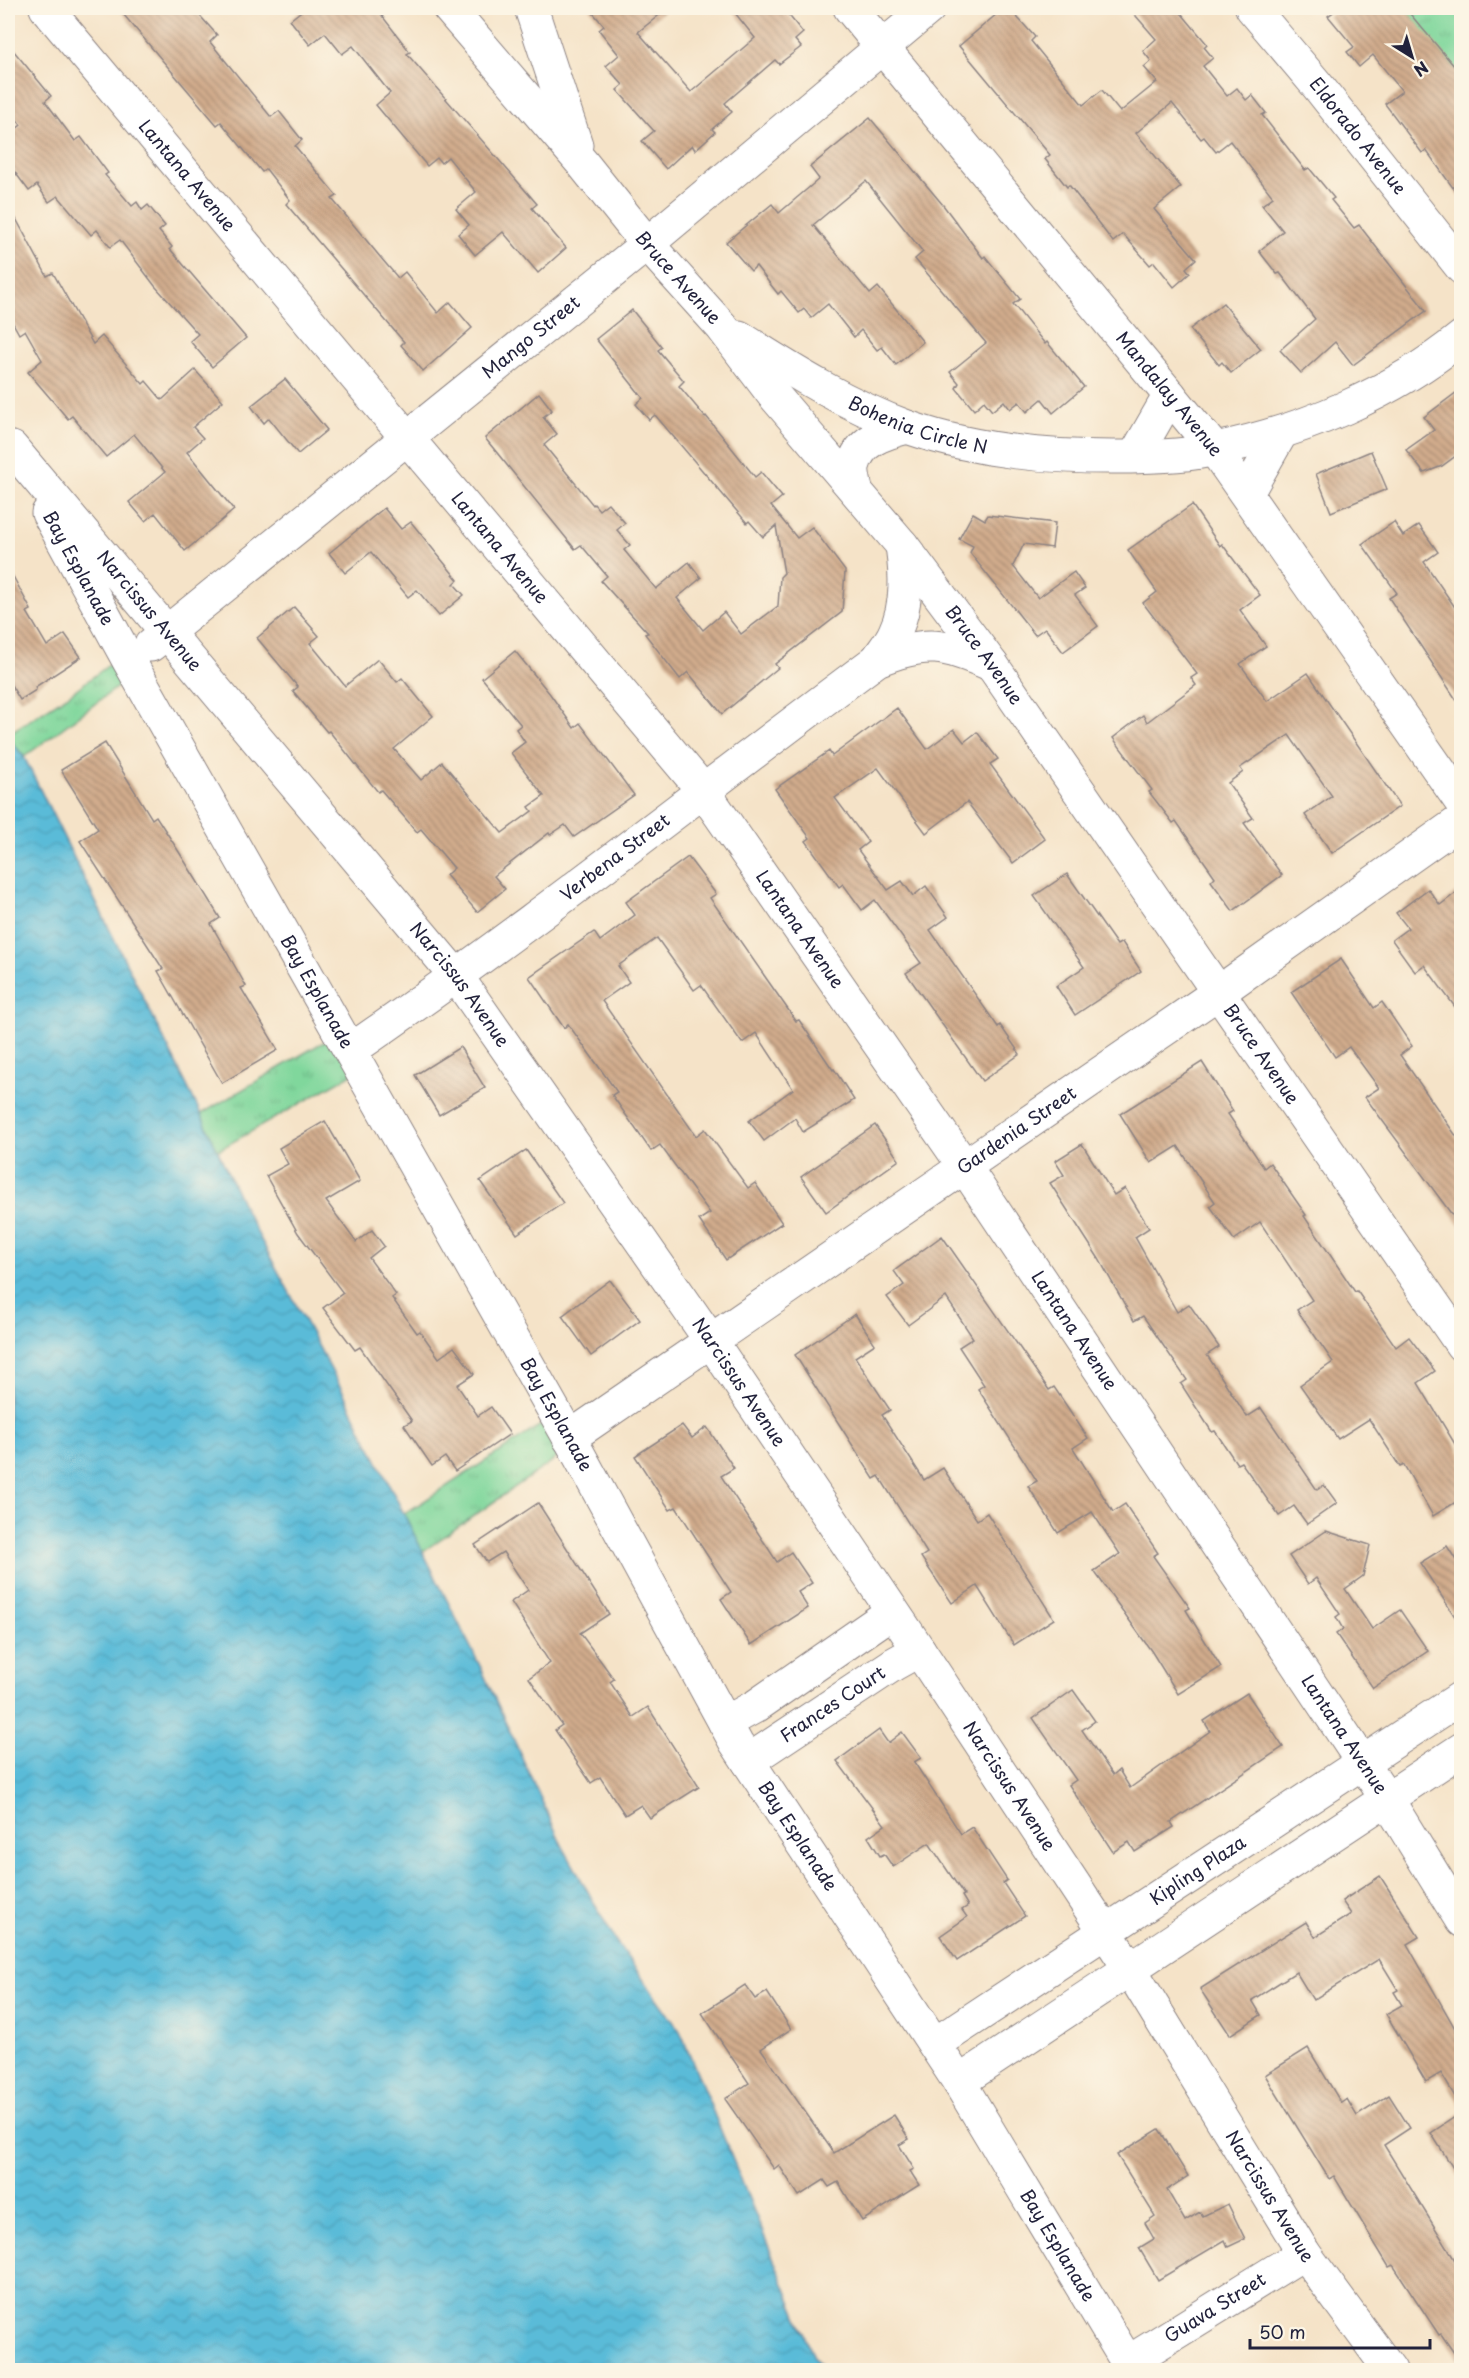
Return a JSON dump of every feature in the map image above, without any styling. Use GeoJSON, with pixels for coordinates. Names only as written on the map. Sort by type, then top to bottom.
{"type":"FeatureCollection","features":[{"type":"Feature","properties":{"kind":"street","name":"Lantana Avenue"},"geometry":{"type":"LineString","coordinates":[[46,8],[702,789],[964,1166],[1387,1799],[1461,1921]]}},
{"type":"Feature","properties":{"kind":"street","name":"Bruce Avenue"},"geometry":{"type":"LineString","coordinates":[[449,8],[583,164],[647,244],[722,327],[772,393],[902,545],[992,665],[1461,1346]]}},
{"type":"Feature","properties":{"kind":"street"},"geometry":{"type":"LineString","coordinates":[[531,8],[562,107],[583,164]]}},
{"type":"Feature","properties":{"kind":"street","name":"Mandalay Avenue"},"geometry":{"type":"LineString","coordinates":[[850,8],[1215,450],[1461,803]]}},
{"type":"Feature","properties":{"kind":"street","name":"Mango Street"},"geometry":{"type":"LineString","coordinates":[[129,661],[168,633],[647,244],[929,8]]}},
{"type":"Feature","properties":{"kind":"street","name":"Eldorado Avenue"},"geometry":{"type":"LineString","coordinates":[[1252,8],[1317,85],[1461,268]]}},
{"type":"Feature","properties":{"kind":"street","name":"Bohenia Circle N"},"geometry":{"type":"LineString","coordinates":[[722,327],[823,387],[907,427],[961,442],[1021,453],[1089,457],[1135,456],[1215,450],[1281,433]]}},
{"type":"Feature","properties":{"kind":"street"},"geometry":{"type":"LineString","coordinates":[[1247,493],[1281,433],[1341,409],[1398,381],[1461,337]]}},
{"type":"Feature","properties":{"kind":"street"},"geometry":{"type":"LineString","coordinates":[[1135,456],[1170,395]]}},
{"type":"Feature","properties":{"kind":"street"},"geometry":{"type":"LineString","coordinates":[[856,490],[853,468],[859,452],[868,442],[884,433],[907,427]]}},
{"type":"Feature","properties":{"kind":"street","name":"Narcissus Avenue"},"geometry":{"type":"LineString","coordinates":[[10,444],[457,977],[711,1341],[919,1650],[1130,1969],[1304,2253],[1390,2370]]}},
{"type":"Feature","properties":{"kind":"street","name":"Bay Esplanade"},"geometry":{"type":"LineString","coordinates":[[10,444],[129,661],[569,1438],[725,1723],[959,2082],[1129,2367]]}},
{"type":"Feature","properties":{"kind":"street","name":"Verbena Street"},"geometry":{"type":"LineString","coordinates":[[877,660],[895,632],[903,607],[906,578],[902,545]]}},
{"type":"Feature","properties":{"kind":"street","name":"Verbena Street"},"geometry":{"type":"LineString","coordinates":[[351,1050],[457,977],[702,789],[877,660],[903,649],[932,645],[962,652],[992,665]]}},
{"type":"Feature","properties":{"kind":"street","name":"Gardenia Street"},"geometry":{"type":"LineString","coordinates":[[569,1438],[1219,992],[1461,820]]}},
{"type":"Feature","properties":{"kind":"street"},"geometry":{"type":"LineString","coordinates":[[725,1723],[756,1706],[892,1612]]}},
{"type":"Feature","properties":{"kind":"street","name":"Frances Court"},"geometry":{"type":"LineString","coordinates":[[748,1761],[894,1664],[919,1650]]}},
{"type":"Feature","properties":{"kind":"street","name":"Kipling Plaza"},"geometry":{"type":"LineString","coordinates":[[935,2044],[1461,1697]]}},
{"type":"Feature","properties":{"kind":"street"},"geometry":{"type":"LineString","coordinates":[[959,2082],[1461,1749]]}},
{"type":"Feature","properties":{"kind":"street","name":"Guava Street"},"geometry":{"type":"LineString","coordinates":[[1129,2367],[1304,2253]]}},
{"type":"Feature","properties":{"kind":"green space"},"geometry":{"type":"Polygon","coordinates":[[[1383,8],[1461,8],[1461,110],[1383,8]]]}},
{"type":"Feature","properties":{"kind":"green space"},"geometry":{"type":"Polygon","coordinates":[[[125,653],[136,673],[24,757],[8,734],[67,696],[125,653]]]}},
{"type":"Feature","properties":{"kind":"green space"},"geometry":{"type":"Polygon","coordinates":[[[342,1034],[361,1069],[217,1151],[201,1114],[318,1045],[342,1034]]]}},
{"type":"Feature","properties":{"kind":"green space"},"geometry":{"type":"Polygon","coordinates":[[[556,1415],[574,1446],[422,1552],[404,1514],[556,1415]]]}},
{"type":"Feature","properties":{"kind":"water"},"geometry":{"type":"Polygon","coordinates":[[[8,737],[24,757],[201,1114],[245,1210],[342,1390],[480,1666],[562,1845],[615,1940],[680,2031],[814,2357],[824,2370],[8,2370],[8,737]]]}},
{"type":"Feature","properties":{"kind":"building"},"geometry":{"type":"Polygon","coordinates":[[[118,8],[193,8],[217,35],[210,42],[271,117],[279,111],[302,140],[295,146],[337,196],[332,199],[398,278],[405,272],[438,313],[450,302],[472,328],[423,371],[401,345],[404,342],[286,204],[290,200],[266,169],[262,172],[221,122],[217,125],[118,8]]]}},
{"type":"Feature","properties":{"kind":"building"},"geometry":{"type":"Polygon","coordinates":[[[305,8],[376,8],[410,52],[407,54],[537,204],[532,208],[566,248],[538,273],[503,232],[475,255],[458,234],[469,225],[456,209],[476,192],[448,157],[441,163],[437,158],[427,166],[376,105],[390,93],[353,46],[342,54],[325,33],[310,45],[290,20],[305,8]]]}},
{"type":"Feature","properties":{"kind":"building"},"geometry":{"type":"Polygon","coordinates":[[[589,8],[668,8],[638,32],[691,92],[755,38],[731,8],[783,8],[803,33],[795,40],[801,47],[779,64],[775,60],[725,103],[732,112],[712,129],[715,132],[695,150],[692,145],[666,169],[642,141],[654,131],[617,90],[623,85],[606,66],[619,55],[599,30],[604,26],[589,8]]]}},
{"type":"Feature","properties":{"kind":"building"},"geometry":{"type":"Polygon","coordinates":[[[1004,8],[1009,8],[1035,37],[1031,41],[1083,105],[1102,90],[1120,112],[1157,82],[1144,67],[1151,61],[1143,51],[1156,39],[1129,8],[1177,8],[1207,44],[1204,47],[1213,58],[1203,66],[1227,96],[1237,88],[1246,100],[1252,95],[1266,113],[1262,115],[1305,170],[1309,168],[1334,198],[1331,200],[1354,228],[1359,225],[1426,311],[1353,365],[1335,342],[1301,373],[1280,350],[1315,319],[1280,273],[1277,274],[1259,251],[1283,231],[1262,205],[1273,197],[1230,141],[1216,152],[1204,137],[1201,139],[1172,103],[1136,133],[1181,187],[1154,209],[1196,259],[1186,268],[1190,273],[1174,287],[1154,262],[1150,265],[1123,234],[1113,242],[1069,185],[1067,187],[1045,159],[1050,155],[959,46],[1004,8]]]}},
{"type":"Feature","properties":{"kind":"building"},"geometry":{"type":"Polygon","coordinates":[[[1339,8],[1405,8],[1461,74],[1461,199],[1426,150],[1422,153],[1385,104],[1402,91],[1373,55],[1359,67],[1347,52],[1354,47],[1328,16],[1339,8]]]}},
{"type":"Feature","properties":{"kind":"building"},"geometry":{"type":"Polygon","coordinates":[[[8,44],[51,96],[45,101],[75,141],[81,137],[108,173],[105,175],[132,206],[137,202],[142,210],[148,205],[165,226],[159,231],[172,247],[170,249],[246,338],[212,367],[190,341],[198,334],[155,286],[120,240],[110,247],[97,230],[91,235],[58,196],[49,202],[37,185],[29,191],[8,163],[8,135],[21,125],[8,108],[8,44]]]}},
{"type":"Feature","properties":{"kind":"building"},"geometry":{"type":"Polygon","coordinates":[[[870,118],[943,205],[983,258],[985,256],[1020,299],[1013,304],[1084,387],[1053,413],[1042,399],[1027,412],[1019,402],[1010,409],[1004,401],[992,411],[984,401],[974,410],[956,388],[959,383],[950,372],[986,343],[915,259],[923,252],[866,181],[813,225],[870,294],[878,287],[923,342],[896,365],[882,347],[877,350],[861,330],[854,337],[828,304],[811,318],[804,309],[799,313],[781,291],[778,294],[756,266],[751,271],[726,242],[772,204],[779,213],[819,179],[810,167],[870,118]]]}},
{"type":"Feature","properties":{"kind":"building"},"geometry":{"type":"Polygon","coordinates":[[[8,204],[47,276],[53,273],[93,344],[102,336],[143,384],[146,381],[162,400],[195,370],[223,401],[193,427],[203,438],[187,452],[234,510],[185,551],[155,513],[145,521],[129,502],[165,472],[134,434],[106,457],[72,416],[68,419],[28,372],[42,360],[25,330],[19,334],[8,314],[8,204]]]}},
{"type":"Feature","properties":{"kind":"building"},"geometry":{"type":"Polygon","coordinates":[[[1223,303],[1261,349],[1231,373],[1222,362],[1219,365],[1190,329],[1223,303]]]}},
{"type":"Feature","properties":{"kind":"building"},"geometry":{"type":"Polygon","coordinates":[[[632,310],[662,347],[658,350],[684,381],[679,386],[755,477],[761,472],[782,497],[771,506],[797,538],[812,527],[845,571],[842,612],[775,664],[778,668],[722,714],[688,672],[680,679],[645,634],[648,633],[601,581],[607,576],[581,545],[575,549],[485,438],[539,393],[552,410],[543,417],[557,434],[544,445],[593,505],[599,510],[608,503],[625,523],[617,530],[630,545],[624,550],[656,589],[689,562],[701,578],[677,598],[703,630],[724,612],[741,634],[778,606],[780,577],[784,573],[776,526],[763,537],[749,521],[747,523],[655,415],[649,420],[636,404],[643,398],[596,339],[632,310]]]}},
{"type":"Feature","properties":{"kind":"building"},"geometry":{"type":"Polygon","coordinates":[[[285,379],[327,430],[298,454],[269,418],[264,423],[251,406],[285,379]]]}},
{"type":"Feature","properties":{"kind":"building"},"geometry":{"type":"Polygon","coordinates":[[[1461,389],[1461,452],[1442,466],[1424,473],[1406,450],[1434,430],[1424,417],[1461,389]]]}},
{"type":"Feature","properties":{"kind":"building"},"geometry":{"type":"Polygon","coordinates":[[[1371,451],[1387,489],[1331,512],[1316,474],[1371,451]]]}},
{"type":"Feature","properties":{"kind":"building"},"geometry":{"type":"Polygon","coordinates":[[[1192,505],[1220,546],[1222,544],[1260,595],[1240,610],[1266,646],[1240,664],[1267,701],[1308,673],[1400,806],[1332,853],[1305,815],[1332,796],[1289,735],[1240,768],[1243,772],[1228,783],[1253,818],[1244,823],[1282,875],[1233,911],[1211,881],[1215,877],[1176,821],[1173,823],[1149,792],[1152,790],[1113,738],[1143,715],[1147,722],[1196,685],[1191,678],[1197,674],[1143,603],[1157,592],[1128,550],[1192,505]]]}},
{"type":"Feature","properties":{"kind":"building"},"geometry":{"type":"Polygon","coordinates":[[[384,508],[401,529],[411,522],[458,580],[454,584],[464,595],[439,616],[417,590],[408,597],[371,552],[345,573],[329,553],[384,508]]]}},
{"type":"Feature","properties":{"kind":"building"},"geometry":{"type":"Polygon","coordinates":[[[973,513],[985,520],[988,515],[1055,523],[1052,548],[1024,544],[1013,566],[1038,598],[1074,572],[1085,588],[1075,595],[1098,626],[1063,652],[1045,628],[1035,635],[970,553],[973,546],[959,539],[973,513]]]}},
{"type":"Feature","properties":{"kind":"building"},"geometry":{"type":"Polygon","coordinates":[[[1394,522],[1403,536],[1419,525],[1438,552],[1424,562],[1461,616],[1461,707],[1389,598],[1397,593],[1362,544],[1394,522]]]}},
{"type":"Feature","properties":{"kind":"building"},"geometry":{"type":"Polygon","coordinates":[[[8,567],[31,610],[27,612],[47,646],[65,634],[81,657],[35,687],[36,690],[20,700],[8,680],[8,567]]]}},
{"type":"Feature","properties":{"kind":"building"},"geometry":{"type":"Polygon","coordinates":[[[294,607],[319,636],[310,643],[345,686],[378,659],[397,682],[402,678],[433,716],[394,749],[421,780],[442,762],[502,833],[532,811],[529,807],[544,796],[511,753],[525,742],[516,729],[521,725],[482,678],[515,651],[574,728],[580,723],[634,795],[574,837],[565,825],[550,835],[549,833],[494,876],[505,889],[477,912],[446,875],[454,868],[421,829],[417,832],[381,790],[378,792],[293,691],[298,687],[257,638],[294,607]]]}},
{"type":"Feature","properties":{"kind":"building"},"geometry":{"type":"Polygon","coordinates":[[[897,708],[927,749],[954,729],[964,742],[977,732],[998,759],[990,764],[1045,839],[1013,863],[967,802],[926,833],[878,768],[835,798],[868,842],[858,850],[888,890],[902,881],[913,896],[926,886],[948,917],[930,930],[998,1027],[1000,1025],[1020,1054],[982,1081],[906,973],[921,963],[875,900],[862,910],[843,884],[839,887],[806,841],[810,838],[775,789],[829,751],[832,756],[897,708]]]}},
{"type":"Feature","properties":{"kind":"building"},"geometry":{"type":"Polygon","coordinates":[[[105,743],[152,819],[156,816],[220,918],[211,924],[246,986],[241,988],[278,1050],[222,1083],[158,971],[163,969],[80,841],[98,829],[61,770],[105,743]]]}},
{"type":"Feature","properties":{"kind":"building"},"geometry":{"type":"Polygon","coordinates":[[[688,857],[716,894],[710,898],[854,1100],[803,1132],[795,1118],[764,1141],[749,1121],[793,1089],[756,1033],[742,1043],[701,985],[694,990],[657,938],[618,966],[629,982],[602,1001],[696,1136],[705,1129],[748,1188],[755,1183],[782,1223],[726,1260],[699,1220],[710,1213],[660,1145],[651,1151],[612,1095],[617,1092],[568,1024],[564,1028],[529,977],[594,932],[600,941],[635,915],[626,902],[688,857]]]}},
{"type":"Feature","properties":{"kind":"building"},"geometry":{"type":"Polygon","coordinates":[[[1067,874],[1117,945],[1122,942],[1141,971],[1075,1015],[1056,986],[1084,967],[1034,896],[1067,874]]]}},
{"type":"Feature","properties":{"kind":"building"},"geometry":{"type":"Polygon","coordinates":[[[1428,889],[1440,905],[1461,889],[1461,1015],[1424,965],[1415,972],[1392,940],[1408,928],[1396,913],[1428,889]]]}},
{"type":"Feature","properties":{"kind":"building"},"geometry":{"type":"Polygon","coordinates":[[[1341,959],[1374,1008],[1382,1002],[1412,1046],[1400,1055],[1461,1143],[1461,1227],[1365,1097],[1379,1088],[1349,1047],[1335,1057],[1291,992],[1341,959]]]}},
{"type":"Feature","properties":{"kind":"building"},"geometry":{"type":"Polygon","coordinates":[[[460,1047],[485,1088],[439,1115],[415,1075],[460,1047]]]}},
{"type":"Feature","properties":{"kind":"building"},"geometry":{"type":"Polygon","coordinates":[[[1202,1062],[1233,1111],[1228,1114],[1264,1168],[1270,1163],[1355,1292],[1357,1291],[1396,1347],[1409,1337],[1435,1371],[1418,1383],[1461,1454],[1461,1499],[1433,1516],[1404,1465],[1400,1467],[1369,1419],[1338,1439],[1300,1385],[1333,1362],[1297,1310],[1312,1300],[1260,1222],[1234,1240],[1210,1206],[1215,1202],[1178,1146],[1151,1163],[1120,1114],[1202,1062]]]}},
{"type":"Feature","properties":{"kind":"building"},"geometry":{"type":"Polygon","coordinates":[[[325,1121],[360,1181],[326,1201],[356,1242],[372,1230],[384,1246],[369,1258],[396,1295],[392,1298],[417,1333],[420,1331],[439,1358],[454,1347],[474,1374],[457,1385],[478,1416],[491,1407],[510,1434],[455,1471],[445,1457],[432,1466],[404,1425],[412,1421],[360,1347],[355,1350],[323,1308],[343,1293],[298,1233],[266,1176],[288,1164],[279,1148],[325,1121]]]}},
{"type":"Feature","properties":{"kind":"building"},"geometry":{"type":"Polygon","coordinates":[[[875,1125],[899,1160],[826,1212],[801,1177],[875,1125]]]}},
{"type":"Feature","properties":{"kind":"building"},"geometry":{"type":"Polygon","coordinates":[[[1082,1144],[1114,1195],[1125,1188],[1149,1228],[1135,1237],[1177,1312],[1189,1304],[1219,1347],[1207,1355],[1247,1417],[1261,1408],[1317,1490],[1324,1485],[1337,1503],[1307,1524],[1294,1506],[1279,1516],[1241,1462],[1237,1464],[1215,1431],[1212,1432],[1181,1384],[1187,1380],[1143,1316],[1134,1321],[1099,1259],[1050,1183],[1064,1175],[1055,1161],[1082,1144]]]}},
{"type":"Feature","properties":{"kind":"building"},"geometry":{"type":"Polygon","coordinates":[[[526,1150],[563,1203],[517,1234],[480,1181],[526,1150]]]}},
{"type":"Feature","properties":{"kind":"building"},"geometry":{"type":"Polygon","coordinates":[[[942,1236],[1049,1390],[1054,1387],[1088,1438],[1073,1448],[1113,1512],[1125,1504],[1158,1553],[1153,1556],[1190,1608],[1186,1610],[1221,1667],[1178,1694],[1152,1652],[1094,1571],[1120,1554],[1092,1512],[1058,1533],[1028,1486],[1037,1481],[978,1389],[984,1385],[959,1347],[973,1338],[946,1297],[908,1325],[887,1297],[904,1285],[894,1271],[942,1236]]]}},
{"type":"Feature","properties":{"kind":"building"},"geometry":{"type":"Polygon","coordinates":[[[610,1280],[640,1320],[591,1356],[562,1316],[610,1280]]]}},
{"type":"Feature","properties":{"kind":"building"},"geometry":{"type":"Polygon","coordinates":[[[855,1314],[875,1344],[855,1357],[890,1410],[882,1415],[924,1480],[943,1468],[977,1520],[987,1513],[1054,1619],[1014,1645],[977,1586],[952,1603],[921,1557],[927,1553],[879,1476],[874,1479],[795,1355],[855,1314]]]}},
{"type":"Feature","properties":{"kind":"building"},"geometry":{"type":"Polygon","coordinates":[[[682,1425],[692,1438],[707,1427],[734,1468],[721,1476],[777,1562],[791,1552],[812,1583],[798,1592],[808,1608],[751,1645],[721,1599],[731,1592],[676,1507],[670,1510],[635,1456],[682,1425]]]}},
{"type":"Feature","properties":{"kind":"building"},"geometry":{"type":"Polygon","coordinates":[[[538,1503],[609,1614],[580,1633],[614,1679],[610,1682],[633,1717],[648,1707],[699,1787],[650,1818],[641,1805],[625,1815],[600,1777],[591,1783],[555,1730],[562,1725],[529,1678],[550,1663],[511,1602],[528,1590],[503,1552],[487,1562],[475,1545],[538,1503]]]}},
{"type":"Feature","properties":{"kind":"building"},"geometry":{"type":"Polygon","coordinates":[[[1326,1531],[1370,1545],[1363,1576],[1345,1589],[1372,1629],[1400,1610],[1428,1651],[1373,1688],[1336,1634],[1343,1629],[1336,1617],[1340,1614],[1316,1578],[1308,1584],[1289,1556],[1326,1531]]]}},
{"type":"Feature","properties":{"kind":"building"},"geometry":{"type":"Polygon","coordinates":[[[1447,1546],[1461,1568],[1461,1626],[1420,1563],[1447,1546]]]}},
{"type":"Feature","properties":{"kind":"building"},"geometry":{"type":"Polygon","coordinates":[[[1073,1690],[1095,1721],[1082,1730],[1113,1775],[1119,1770],[1130,1788],[1210,1731],[1204,1721],[1247,1693],[1283,1747],[1171,1822],[1174,1827],[1135,1852],[1129,1842],[1113,1852],[1069,1785],[1076,1780],[1033,1718],[1073,1690]]]}},
{"type":"Feature","properties":{"kind":"building"},"geometry":{"type":"Polygon","coordinates":[[[879,1730],[888,1743],[902,1732],[921,1758],[914,1762],[961,1834],[972,1827],[1007,1880],[1003,1883],[1025,1916],[957,1961],[940,1936],[967,1917],[962,1910],[968,1906],[962,1896],[964,1895],[929,1843],[893,1867],[884,1854],[880,1856],[868,1837],[885,1825],[837,1761],[879,1730]]]}},
{"type":"Feature","properties":{"kind":"building"},"geometry":{"type":"Polygon","coordinates":[[[1380,1876],[1419,1937],[1407,1944],[1461,2039],[1461,2107],[1441,2073],[1426,2082],[1386,2014],[1402,2005],[1394,1992],[1398,1990],[1379,1959],[1313,2000],[1296,1972],[1252,2000],[1261,2015],[1230,2035],[1200,1989],[1306,1922],[1315,1937],[1351,1914],[1342,1901],[1380,1876]]]}},
{"type":"Feature","properties":{"kind":"building"},"geometry":{"type":"Polygon","coordinates":[[[745,1985],[755,1999],[767,1992],[791,2029],[761,2049],[834,2153],[894,2115],[909,2139],[899,2145],[914,2169],[910,2171],[919,2185],[862,2221],[838,2182],[829,2187],[824,2180],[799,2196],[779,2165],[774,2169],[725,2099],[749,2083],[702,2013],[745,1985]]]}},
{"type":"Feature","properties":{"kind":"building"},"geometry":{"type":"Polygon","coordinates":[[[1308,2048],[1341,2103],[1347,2099],[1357,2116],[1389,2095],[1410,2128],[1384,2145],[1461,2270],[1461,2363],[1441,2334],[1439,2335],[1393,2265],[1389,2267],[1334,2176],[1329,2179],[1265,2075],[1308,2048]]]}},
{"type":"Feature","properties":{"kind":"building"},"geometry":{"type":"Polygon","coordinates":[[[1461,2113],[1461,2181],[1431,2133],[1461,2113]]]}},
{"type":"Feature","properties":{"kind":"building"},"geometry":{"type":"Polygon","coordinates":[[[1159,2129],[1188,2176],[1167,2190],[1185,2221],[1200,2212],[1203,2216],[1228,2204],[1245,2239],[1228,2247],[1225,2240],[1158,2280],[1139,2248],[1154,2239],[1145,2223],[1155,2216],[1117,2155],[1159,2129]]]}}]}
